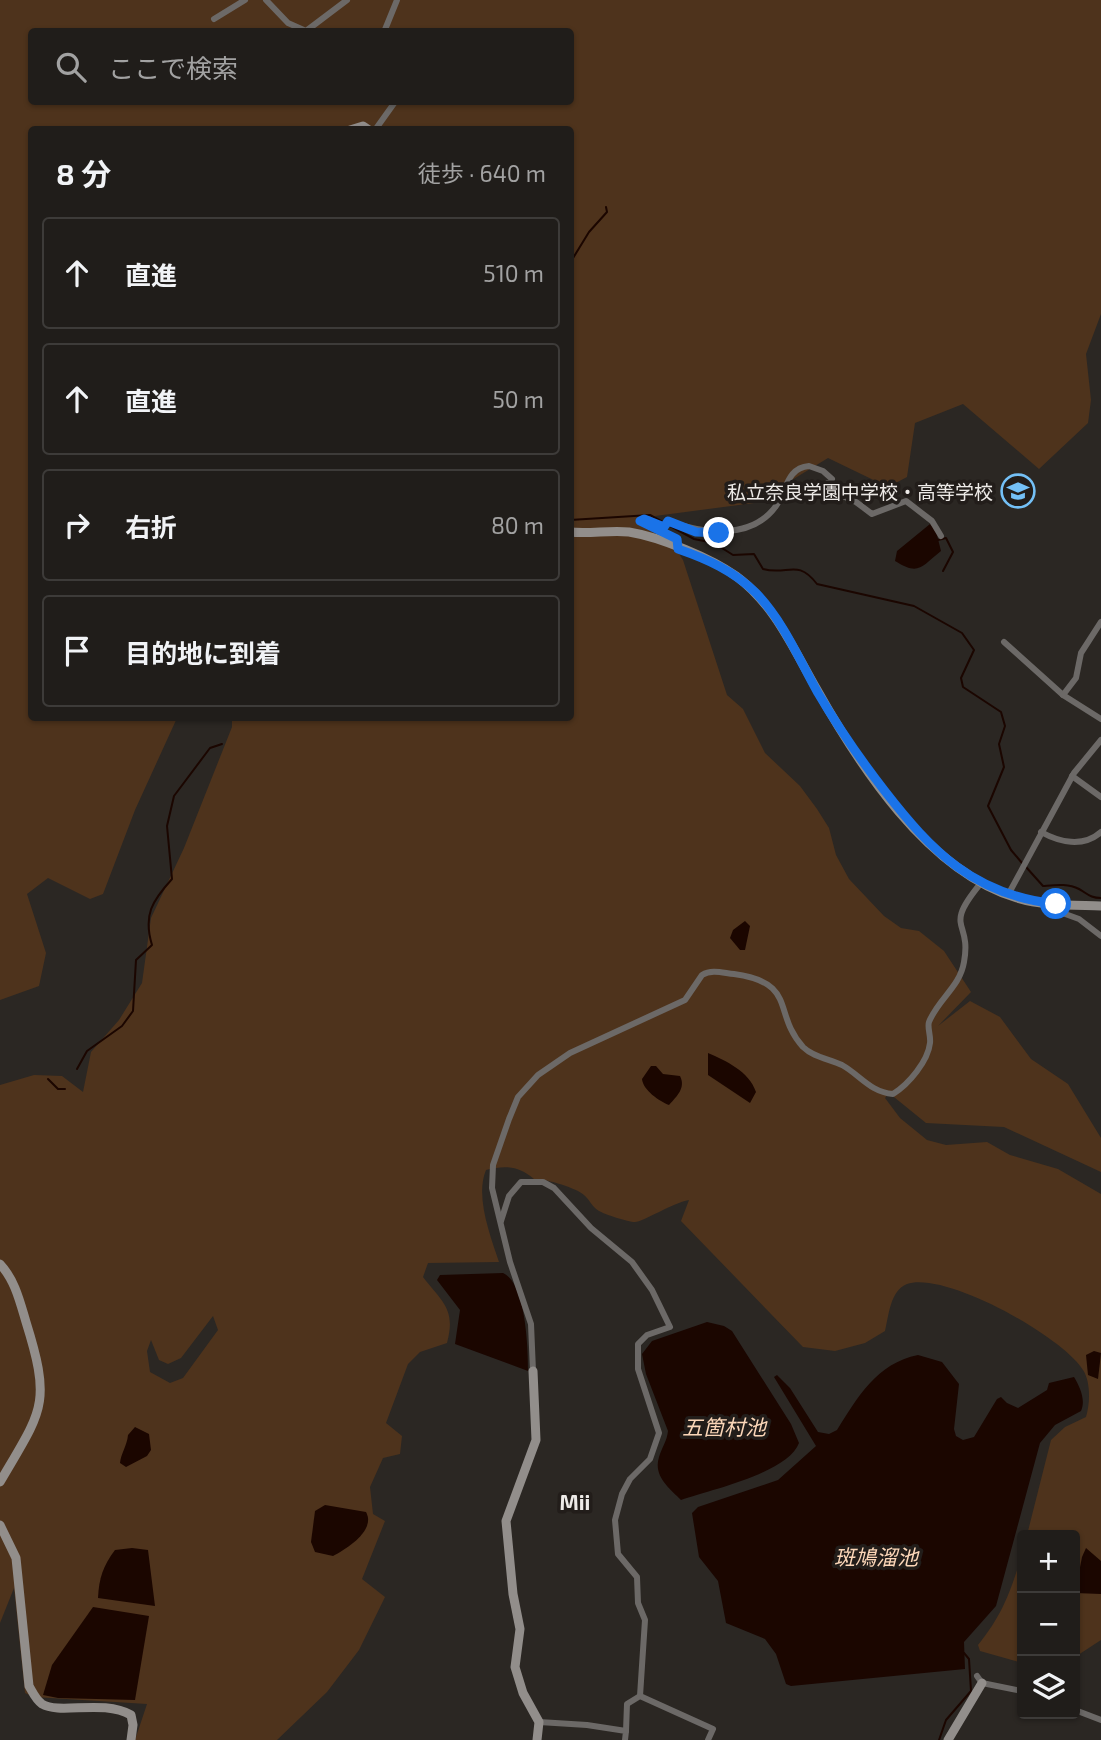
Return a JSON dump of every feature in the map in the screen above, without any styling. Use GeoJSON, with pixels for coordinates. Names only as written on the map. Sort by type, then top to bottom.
{"type":"FeatureCollection","features":[{"type":"Feature","properties":{"kind":"street"},"geometry":{"type":"LineString","coordinates":[[214,19],[245,0]]}},
{"type":"Feature","properties":{"kind":"street"},"geometry":{"type":"LineString","coordinates":[[266,0],[288,23],[299,28]]}},
{"type":"Feature","properties":{"kind":"street"},"geometry":{"type":"LineString","coordinates":[[310,28],[347,0]]}},
{"type":"Feature","properties":{"kind":"street"},"geometry":{"type":"LineString","coordinates":[[386,28],[397,0]]}},
{"type":"Feature","properties":{"kind":"street"},"geometry":{"type":"LineString","coordinates":[[378,126],[393,105]]}},
{"type":"Feature","properties":{"kind":"street"},"geometry":{"type":"LineString","coordinates":[[678,549],[677,539],[640,521],[644,519],[696,532],[719,533],[742,528],[774,510],[791,475],[809,466],[823,471],[832,479],[823,487],[856,502],[872,514],[906,501],[932,521],[942,536]]}},
{"type":"Feature","properties":{"kind":"street"},"geometry":{"type":"LineString","coordinates":[[574,532],[628,532],[726,569],[755,593],[781,626],[860,760],[938,853],[981,883],[1079,919],[1101,936]]}},
{"type":"Feature","properties":{"kind":"street"},"geometry":{"type":"LineString","coordinates":[[1063,695],[1076,678],[1081,653],[1101,622]]}},
{"type":"Feature","properties":{"kind":"street"},"geometry":{"type":"LineString","coordinates":[[1004,642],[1063,695],[1101,719]]}},
{"type":"Feature","properties":{"kind":"street"},"geometry":{"type":"LineString","coordinates":[[1008,895],[1072,776],[1101,740]]}},
{"type":"Feature","properties":{"kind":"street"},"geometry":{"type":"LineString","coordinates":[[1072,776],[1101,797]]}},
{"type":"Feature","properties":{"kind":"street"},"geometry":{"type":"LineString","coordinates":[[1041,832],[1060,842],[1086,840],[1101,832]]}},
{"type":"Feature","properties":{"kind":"street"},"geometry":{"type":"LineString","coordinates":[[537,1740],[539,1722],[523,1693],[515,1667],[520,1629],[513,1594],[506,1521],[536,1440],[531,1324],[510,1262],[492,1188],[493,1165],[509,1119],[524,1088],[570,1053],[685,1000],[707,972],[746,976],[771,986],[779,994],[795,1036],[806,1050],[842,1065],[882,1093],[893,1094],[913,1076],[929,1049],[928,1023],[959,981],[965,950],[959,918],[965,903],[981,883]]}},
{"type":"Feature","properties":{"kind":"street"},"geometry":{"type":"LineString","coordinates":[[1031,901],[1101,906]]}},
{"type":"Feature","properties":{"kind":"street"},"geometry":{"type":"LineString","coordinates":[[501,1221],[509,1196],[521,1182],[543,1182],[554,1188],[591,1228],[632,1262],[652,1290],[670,1326],[647,1335],[638,1344],[638,1369],[659,1433],[650,1459],[630,1479],[622,1494],[615,1520],[618,1554],[637,1577],[638,1603],[645,1620],[640,1696]]}},
{"type":"Feature","properties":{"kind":"street"},"geometry":{"type":"LineString","coordinates":[[0,1264],[14,1284],[36,1354],[42,1398],[35,1421],[0,1482]]}},
{"type":"Feature","properties":{"kind":"street"},"geometry":{"type":"LineString","coordinates":[[0,1525],[16,1558],[29,1686],[39,1703],[47,1707],[96,1705],[121,1709],[131,1715],[131,1740]]}},
{"type":"Feature","properties":{"kind":"street"},"geometry":{"type":"LineString","coordinates":[[948,1740],[979,1680],[1017,1690]]}},
{"type":"Feature","properties":{"kind":"street"},"geometry":{"type":"LineString","coordinates":[[625,1740],[627,1704],[640,1696]]}},
{"type":"Feature","properties":{"kind":"street"},"geometry":{"type":"LineString","coordinates":[[640,1696],[713,1729],[708,1740]]}},
{"type":"Feature","properties":{"kind":"street"},"geometry":{"type":"LineString","coordinates":[[1080,1712],[1101,1720]]}},
{"type":"Feature","properties":{"kind":"street"},"geometry":{"type":"LineString","coordinates":[[539,1722],[626,1731]]}},
{"type":"Feature","properties":{"kind":"shaded area"},"geometry":{"type":"Polygon","coordinates":[[[0,0],[1101,0],[1101,314],[1086,354],[1091,400],[1088,423],[1039,469],[963,404],[915,423],[907,477],[888,487],[828,458],[754,503],[655,516],[683,560],[727,695],[743,709],[765,753],[800,786],[817,809],[829,828],[836,855],[849,879],[884,916],[901,928],[919,931],[944,951],[971,992],[938,1026],[970,1001],[1000,1017],[1031,1059],[1068,1084],[1101,1138],[1101,1172],[1004,1127],[926,1123],[889,1093],[885,1098],[900,1118],[927,1140],[946,1145],[987,1142],[1010,1155],[1058,1169],[1101,1194],[1101,1640],[1080,1654],[1080,1530],[1028,1530],[1051,1440],[1065,1427],[1086,1417],[1088,1406],[1089,1387],[1086,1375],[1071,1356],[1053,1341],[1029,1325],[975,1297],[948,1287],[925,1283],[901,1287],[891,1304],[885,1331],[865,1343],[835,1351],[803,1347],[681,1221],[689,1200],[632,1222],[599,1211],[575,1189],[534,1179],[523,1171],[506,1167],[486,1170],[482,1192],[485,1216],[499,1262],[428,1263],[423,1277],[446,1307],[450,1322],[449,1331],[447,1343],[420,1352],[408,1364],[386,1423],[402,1436],[400,1454],[383,1458],[370,1487],[373,1514],[385,1521],[362,1579],[385,1597],[359,1650],[327,1692],[277,1740],[135,1740],[147,1704],[34,1697],[25,1693],[14,1588],[0,1623],[0,1085],[34,1075],[62,1076],[83,1092],[91,1052],[119,1020],[142,983],[151,918],[184,848],[232,727],[232,721],[574,721],[574,126],[28,126],[28,721],[176,721],[135,810],[103,894],[90,899],[48,878],[27,894],[46,953],[39,986],[0,1000],[0,0]],[[213,1316],[181,1358],[168,1364],[159,1360],[151,1340],[147,1351],[150,1372],[170,1383],[183,1378],[218,1330],[213,1316]]]}},
{"type":"Feature","properties":{"kind":"shaded area"},"geometry":{"type":"Polygon","coordinates":[[[1017,1569],[1017,1662],[980,1651],[978,1645],[994,1623],[1017,1569]]]}},
{"type":"Feature","properties":{"kind":"water"},"geometry":{"type":"Polygon","coordinates":[[[930,524],[936,531],[941,551],[920,568],[909,568],[895,561],[897,551],[930,524]]]}},
{"type":"Feature","properties":{"kind":"water"},"geometry":{"type":"Polygon","coordinates":[[[745,921],[750,926],[745,950],[740,950],[730,938],[733,930],[745,921]]]}},
{"type":"Feature","properties":{"kind":"water"},"geometry":{"type":"Polygon","coordinates":[[[708,1053],[736,1068],[748,1078],[756,1092],[750,1103],[708,1075],[708,1053]]]}},
{"type":"Feature","properties":{"kind":"water"},"geometry":{"type":"Polygon","coordinates":[[[651,1066],[656,1066],[663,1074],[680,1076],[682,1080],[678,1095],[669,1105],[652,1095],[643,1083],[642,1079],[651,1066]]]}},
{"type":"Feature","properties":{"kind":"water"},"geometry":{"type":"Polygon","coordinates":[[[503,1273],[511,1279],[521,1302],[528,1371],[455,1344],[460,1310],[437,1280],[440,1275],[503,1273]]]}},
{"type":"Feature","properties":{"kind":"water","name":"五箇村池"},"geometry":{"type":"Polygon","coordinates":[[[707,1322],[732,1331],[791,1424],[799,1443],[792,1454],[764,1472],[681,1500],[663,1481],[658,1470],[659,1457],[668,1431],[646,1374],[642,1354],[652,1341],[707,1322]]]}},
{"type":"Feature","properties":{"kind":"water"},"geometry":{"type":"Polygon","coordinates":[[[1094,1351],[1101,1353],[1098,1379],[1088,1375],[1086,1355],[1094,1351]]]}},
{"type":"Feature","properties":{"kind":"water","name":"斑鳩溜池"},"geometry":{"type":"Polygon","coordinates":[[[918,1355],[942,1362],[959,1384],[954,1429],[956,1436],[963,1440],[974,1437],[997,1399],[1001,1397],[1018,1408],[1047,1390],[1049,1383],[1074,1377],[1083,1398],[1081,1411],[1055,1425],[1040,1443],[996,1606],[964,1642],[965,1669],[791,1686],[786,1684],[776,1654],[765,1639],[726,1623],[718,1581],[699,1557],[692,1513],[698,1507],[778,1480],[816,1446],[774,1377],[777,1375],[790,1388],[818,1432],[829,1434],[837,1430],[861,1394],[880,1374],[904,1359],[918,1355]]]}},
{"type":"Feature","properties":{"kind":"water"},"geometry":{"type":"Polygon","coordinates":[[[135,1427],[149,1434],[151,1450],[147,1456],[126,1467],[120,1463],[128,1435],[135,1427]]]}},
{"type":"Feature","properties":{"kind":"water"},"geometry":{"type":"Polygon","coordinates":[[[325,1505],[366,1512],[368,1519],[359,1538],[333,1556],[315,1552],[311,1542],[315,1511],[325,1505]]]}},
{"type":"Feature","properties":{"kind":"water"},"geometry":{"type":"Polygon","coordinates":[[[1086,1548],[1101,1561],[1101,1594],[1080,1593],[1082,1557],[1086,1548]]]}},
{"type":"Feature","properties":{"kind":"water"},"geometry":{"type":"Polygon","coordinates":[[[115,1550],[148,1550],[155,1606],[98,1598],[102,1572],[115,1550]]]}},
{"type":"Feature","properties":{"kind":"water"},"geometry":{"type":"Polygon","coordinates":[[[93,1607],[149,1616],[135,1700],[58,1698],[43,1695],[52,1665],[93,1607]]]}},
{"type":"Feature","properties":{"kind":"waterway"},"geometry":{"type":"LineString","coordinates":[[574,256],[589,232],[607,212],[606,207]]}},
{"type":"Feature","properties":{"kind":"waterway"},"geometry":{"type":"LineString","coordinates":[[574,520],[650,515],[694,539],[714,543],[733,555],[754,554],[763,569],[798,570],[810,576],[817,584],[914,606],[962,633],[974,650],[961,678],[963,687],[1001,712],[1005,726],[999,744],[1004,767],[988,806],[1011,850],[1022,863]]}},
{"type":"Feature","properties":{"kind":"waterway"},"geometry":{"type":"LineString","coordinates":[[938,540],[946,538],[953,552],[943,571]]}},
{"type":"Feature","properties":{"kind":"waterway"},"geometry":{"type":"LineString","coordinates":[[77,1069],[87,1051],[122,1026],[133,1011],[136,960],[152,945],[149,934],[151,909],[172,879],[167,826],[174,796],[210,748],[222,744]]}},
{"type":"Feature","properties":{"kind":"waterway"},"geometry":{"type":"LineString","coordinates":[[1026,867],[1043,886],[1070,886],[1101,898]]}},
{"type":"Feature","properties":{"kind":"waterway"},"geometry":{"type":"LineString","coordinates":[[48,1079],[58,1089],[65,1089]]}},
{"type":"Feature","properties":{"kind":"waterway"},"geometry":{"type":"LineString","coordinates":[[939,1740],[946,1720],[971,1691],[969,1659],[964,1653]]}},
{"type":"Feature","properties":{"kind":"place","name":"私立奈良学園中学校・高等学校"},"geometry":{"type":"Point","coordinates":[1018,491]}},
{"type":"Feature","properties":{"kind":"district","name":"Mii"},"geometry":{"type":"Point","coordinates":[575,1501]}},
{"type":"Feature","properties":{"kind":"route"},"geometry":{"type":"LineString","coordinates":[[719,533],[696,532],[668,521],[664,527],[644,519],[640,521],[677,539],[678,549],[726,569],[755,593],[781,626],[860,760],[920,835],[938,853],[974,880],[995,890],[1022,900],[1056,904]]}}]}
